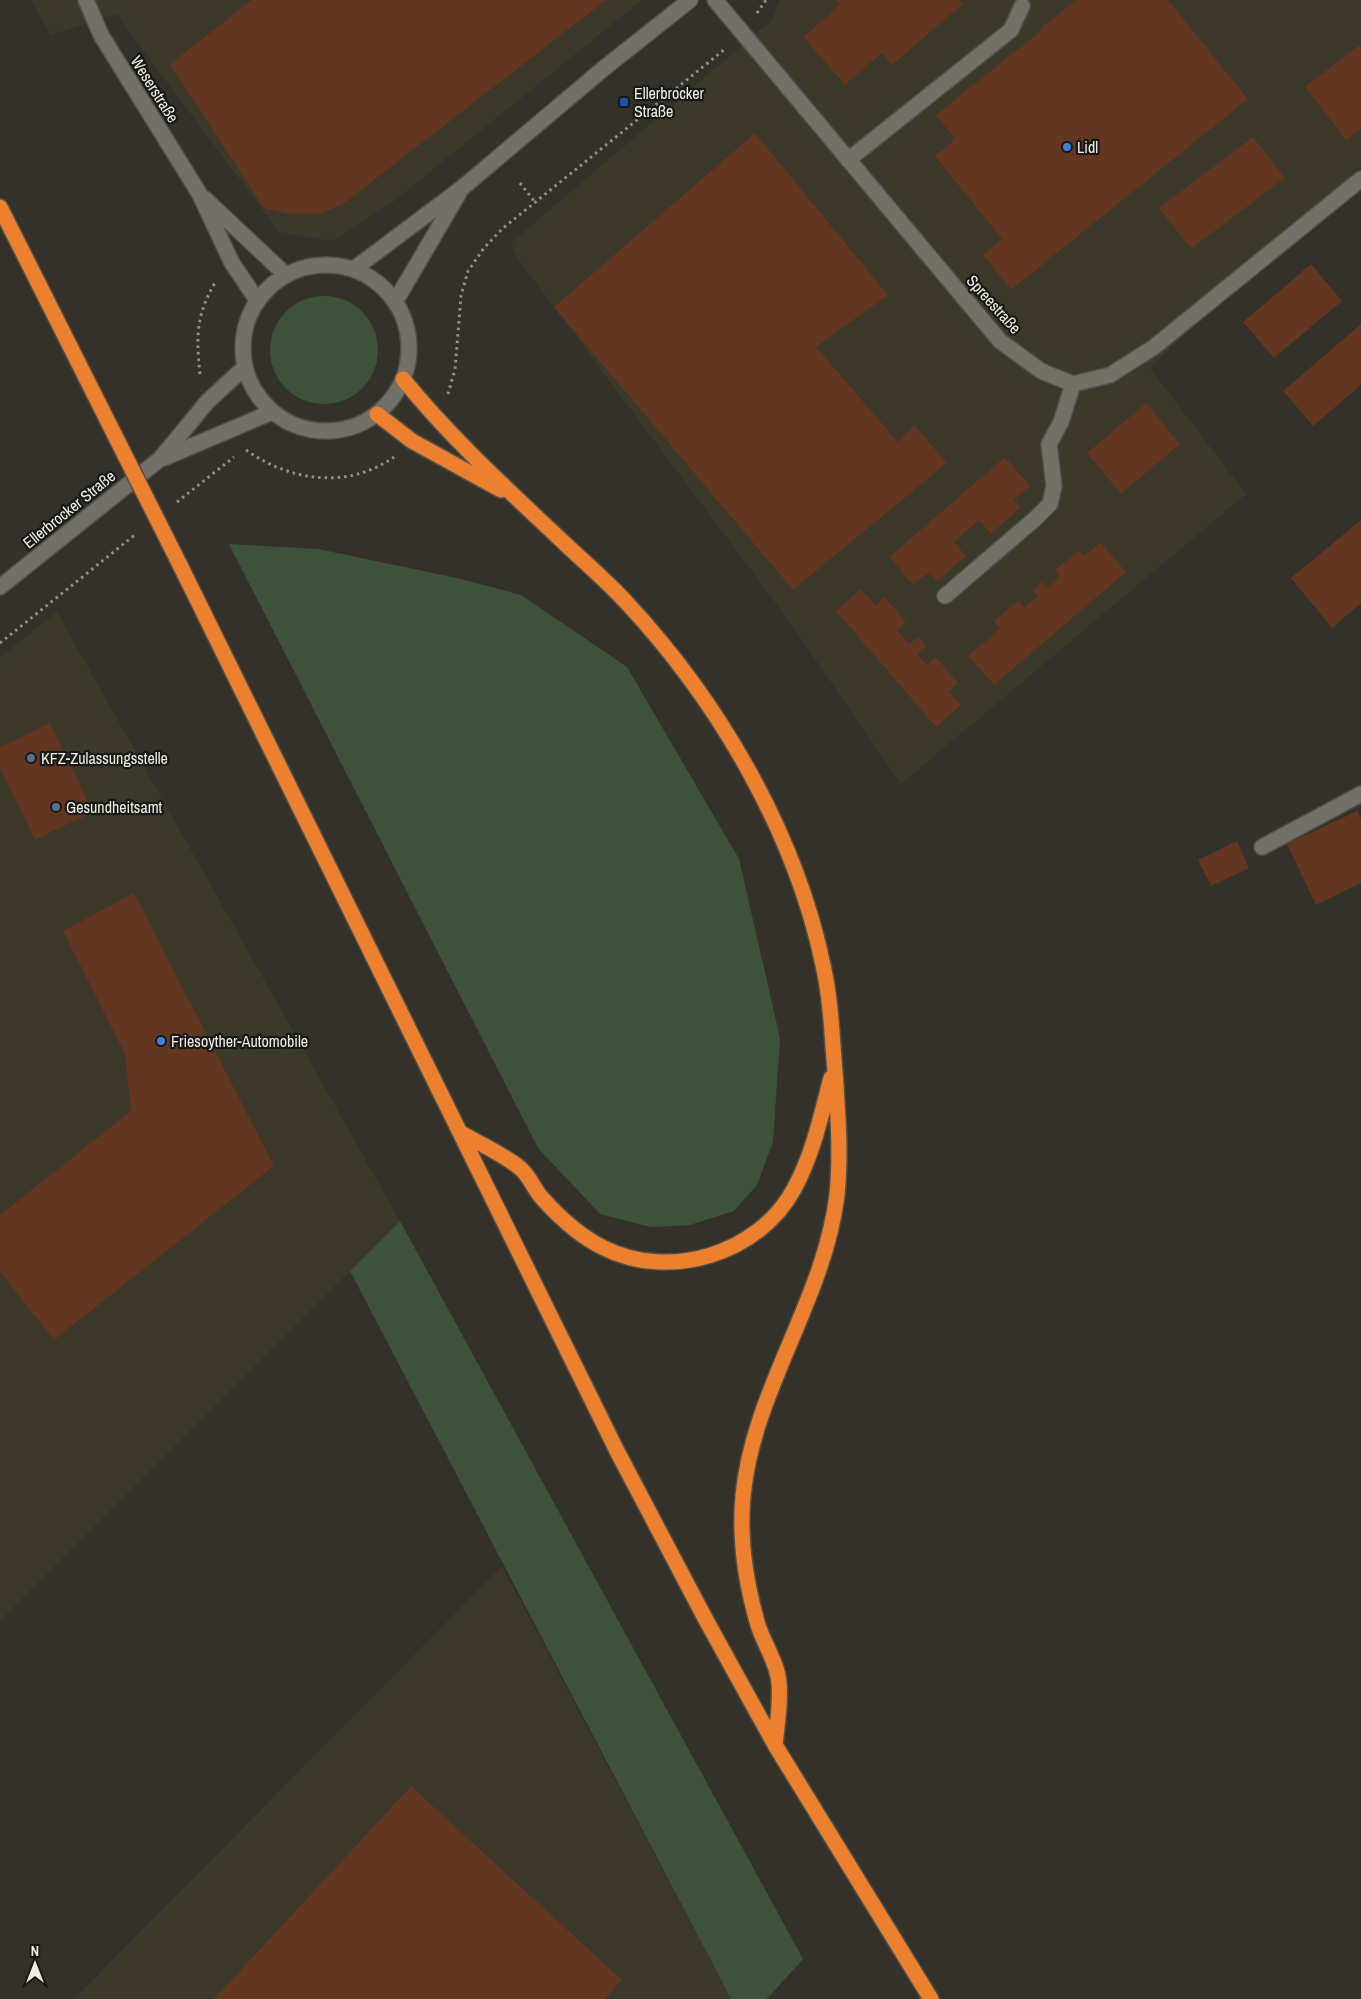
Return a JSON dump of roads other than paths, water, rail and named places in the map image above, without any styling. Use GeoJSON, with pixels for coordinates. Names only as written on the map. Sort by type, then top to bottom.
{"type":"FeatureCollection","features":[{"type":"Feature","properties":{"kind":"highway"},"geometry":{"type":"LineString","coordinates":[[0,207],[180,565],[617,1451],[706,1620],[775,1745],[932,1999]]}},
{"type":"Feature","properties":{"kind":"highway"},"geometry":{"type":"LineString","coordinates":[[403,379],[516,498],[626,602],[691,679],[764,796],[797,874],[824,966],[831,1020],[840,1144],[836,1199],[825,1250],[808,1301],[752,1440],[742,1502],[743,1558],[758,1626],[779,1680],[775,1745]]}},
{"type":"Feature","properties":{"kind":"highway"},"geometry":{"type":"LineString","coordinates":[[377,414],[426,449],[516,498]]}},
{"type":"Feature","properties":{"kind":"highway"},"geometry":{"type":"LineString","coordinates":[[461,1133],[521,1168],[542,1198],[562,1218],[604,1248],[647,1260],[672,1262],[705,1259],[736,1245],[769,1222],[794,1190],[815,1140],[834,1064]]}},
{"type":"Feature","properties":{"kind":"street","name":"Weserstraße"},"geometry":{"type":"LineString","coordinates":[[86,0],[101,35],[199,193],[232,263],[257,300]]}},
{"type":"Feature","properties":{"kind":"street"},"geometry":{"type":"LineString","coordinates":[[354,269],[462,188],[603,69],[690,0]]}},
{"type":"Feature","properties":{"kind":"street","name":"Spreestraße"},"geometry":{"type":"LineString","coordinates":[[715,0],[1000,341],[1041,371],[1073,384]]}},
{"type":"Feature","properties":{"kind":"street"},"geometry":{"type":"LineString","coordinates":[[848,160],[1012,30],[1022,6]]}},
{"type":"Feature","properties":{"kind":"street"},"geometry":{"type":"LineString","coordinates":[[945,596],[1050,504],[1054,486],[1049,444],[1061,422],[1073,384],[1110,375],[1154,347],[1361,179]]}},
{"type":"Feature","properties":{"kind":"street"},"geometry":{"type":"LineString","coordinates":[[395,302],[462,188]]}},
{"type":"Feature","properties":{"kind":"street","name":"Weserstraße"},"geometry":{"type":"LineString","coordinates":[[199,193],[286,275]]}},
{"type":"Feature","properties":{"kind":"street"},"geometry":{"type":"LineString","coordinates":[[328,264],[354,269],[377,282],[395,302],[407,326],[409,353],[403,379],[393,399],[377,414],[352,428],[324,432],[296,426],[272,412],[255,393],[244,368],[242,343],[248,319],[257,300],[272,285],[286,275],[301,268],[328,264]]}},
{"type":"Feature","properties":{"kind":"street","name":"Ellerbrocker Straße"},"geometry":{"type":"LineString","coordinates":[[0,587],[160,460],[208,401],[244,368]]}},
{"type":"Feature","properties":{"kind":"street","name":"Ellerbrocker Straße"},"geometry":{"type":"LineString","coordinates":[[160,460],[272,412]]}},
{"type":"Feature","properties":{"kind":"street"},"geometry":{"type":"LineString","coordinates":[[1262,847],[1361,794]]}},
{"type":"Feature","properties":{"kind":"place","name":"Ellerbrocker Straße"},"geometry":{"type":"Point","coordinates":[624,102]}},
{"type":"Feature","properties":{"kind":"place","name":"Lidl"},"geometry":{"type":"Point","coordinates":[1067,147]}},
{"type":"Feature","properties":{"kind":"place","name":"KFZ-Zulassungsstelle"},"geometry":{"type":"Point","coordinates":[31,758]}},
{"type":"Feature","properties":{"kind":"place","name":"Gesundheitsamt"},"geometry":{"type":"Point","coordinates":[56,807]}},
{"type":"Feature","properties":{"kind":"place","name":"Friesoyther-Automobile"},"geometry":{"type":"Point","coordinates":[161,1041]}}]}
